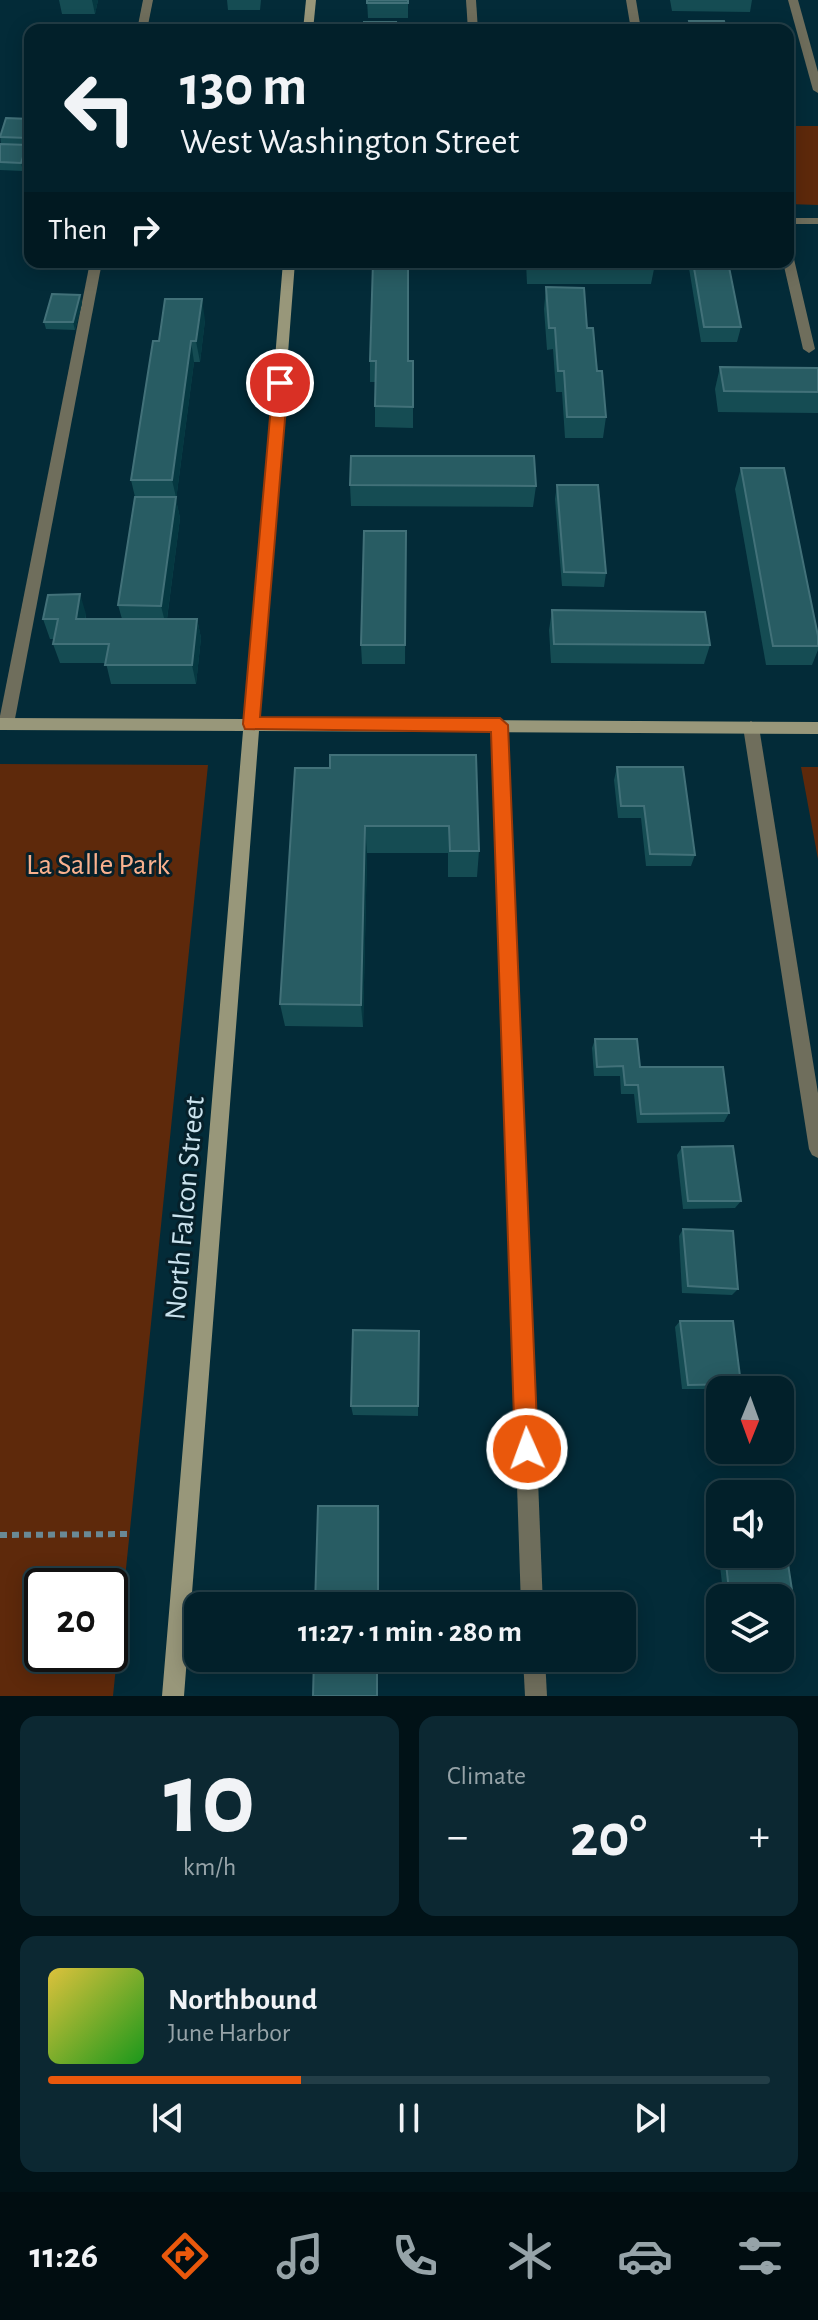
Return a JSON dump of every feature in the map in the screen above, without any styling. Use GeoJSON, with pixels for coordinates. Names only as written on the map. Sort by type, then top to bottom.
{"type":"FeatureCollection","features":[{"type":"Feature","properties":{"kind":"street"},"geometry":{"type":"LineString","coordinates":[[143,24],[148,0]]}},
{"type":"Feature","properties":{"kind":"street"},"geometry":{"type":"LineString","coordinates":[[309,24],[311,0]]}},
{"type":"Feature","properties":{"kind":"street"},"geometry":{"type":"LineString","coordinates":[[471,0],[473,24]]}},
{"type":"Feature","properties":{"kind":"street"},"geometry":{"type":"LineString","coordinates":[[631,0],[635,24]]}},
{"type":"Feature","properties":{"kind":"street"},"geometry":{"type":"LineString","coordinates":[[793,0],[818,90]]}},
{"type":"Feature","properties":{"kind":"street"},"geometry":{"type":"LineString","coordinates":[[794,221],[818,221]]}},
{"type":"Feature","properties":{"kind":"street"},"geometry":{"type":"LineString","coordinates":[[95,268],[3,724],[818,728]]}},
{"type":"Feature","properties":{"kind":"street","name":"North Falcon Street"},"geometry":{"type":"LineString","coordinates":[[173,1696],[289,268]]}},
{"type":"Feature","properties":{"kind":"street"},"geometry":{"type":"LineString","coordinates":[[790,268],[809,349]]}},
{"type":"Feature","properties":{"kind":"street"},"geometry":{"type":"LineString","coordinates":[[500,725],[531,1592]]}},
{"type":"Feature","properties":{"kind":"street"},"geometry":{"type":"LineString","coordinates":[[751,727],[818,1149]]}},
{"type":"Feature","properties":{"kind":"street"},"geometry":{"type":"LineString","coordinates":[[535,1672],[536,1696]]}},
{"type":"Feature","properties":{"kind":"path"},"geometry":{"type":"LineString","coordinates":[[0,1535],[131,1534]]}},
{"type":"Feature","properties":{"kind":"green space"},"geometry":{"type":"Polygon","coordinates":[[[794,126],[818,126],[818,205],[794,204],[794,126]]]}},
{"type":"Feature","properties":{"kind":"green space","name":"La Salle Park"},"geometry":{"type":"Polygon","coordinates":[[[0,764],[208,765],[126,1568],[24,1568],[24,1672],[115,1672],[113,1696],[0,1696],[0,764]]]}},
{"type":"Feature","properties":{"kind":"green space"},"geometry":{"type":"Polygon","coordinates":[[[801,767],[818,767],[818,859],[801,767]]]}},
{"type":"Feature","properties":{"kind":"building"},"geometry":{"type":"Polygon","coordinates":[[[367,0],[408,0],[408,3],[367,3],[367,0]]]}},
{"type":"Feature","properties":{"kind":"building"},"geometry":{"type":"Polygon","coordinates":[[[689,21],[724,21],[725,24],[690,24],[689,21]]]}},
{"type":"Feature","properties":{"kind":"building"},"geometry":{"type":"Polygon","coordinates":[[[364,22],[396,22],[396,24],[364,22]]]}},
{"type":"Feature","properties":{"kind":"building"},"geometry":{"type":"Polygon","coordinates":[[[6,118],[24,119],[24,138],[0,137],[6,118]]]}},
{"type":"Feature","properties":{"kind":"building"},"geometry":{"type":"Polygon","coordinates":[[[0,144],[24,145],[21,163],[0,162],[0,144]]]}},
{"type":"Feature","properties":{"kind":"building"},"geometry":{"type":"Polygon","coordinates":[[[373,268],[408,268],[408,361],[413,361],[413,407],[375,406],[376,361],[370,361],[373,268]]]}},
{"type":"Feature","properties":{"kind":"building"},"geometry":{"type":"Polygon","coordinates":[[[528,268],[654,268],[654,269],[528,268]]]}},
{"type":"Feature","properties":{"kind":"building"},"geometry":{"type":"Polygon","coordinates":[[[694,268],[729,268],[741,327],[704,327],[694,268]]]}},
{"type":"Feature","properties":{"kind":"building"},"geometry":{"type":"Polygon","coordinates":[[[546,287],[584,288],[587,328],[593,328],[597,371],[602,371],[606,417],[567,417],[564,371],[558,371],[555,328],[549,328],[546,287]]]}},
{"type":"Feature","properties":{"kind":"building"},"geometry":{"type":"Polygon","coordinates":[[[52,294],[80,295],[73,322],[44,322],[52,294]]]}},
{"type":"Feature","properties":{"kind":"building"},"geometry":{"type":"Polygon","coordinates":[[[165,299],[202,299],[196,341],[191,341],[172,480],[131,480],[153,341],[159,341],[165,299]]]}},
{"type":"Feature","properties":{"kind":"building"},"geometry":{"type":"Polygon","coordinates":[[[720,367],[818,368],[818,392],[724,391],[720,367]]]}},
{"type":"Feature","properties":{"kind":"building"},"geometry":{"type":"Polygon","coordinates":[[[351,456],[534,456],[536,486],[350,485],[351,456]]]}},
{"type":"Feature","properties":{"kind":"building"},"geometry":{"type":"Polygon","coordinates":[[[741,468],[784,468],[818,646],[773,646],[741,468]]]}},
{"type":"Feature","properties":{"kind":"building"},"geometry":{"type":"Polygon","coordinates":[[[557,485],[598,485],[606,573],[564,572],[557,485]]]}},
{"type":"Feature","properties":{"kind":"building"},"geometry":{"type":"Polygon","coordinates":[[[135,497],[176,497],[161,606],[118,605],[135,497]]]}},
{"type":"Feature","properties":{"kind":"building"},"geometry":{"type":"Polygon","coordinates":[[[364,531],[406,531],[405,645],[361,645],[364,531]]]}},
{"type":"Feature","properties":{"kind":"building"},"geometry":{"type":"Polygon","coordinates":[[[80,594],[76,619],[197,619],[192,665],[105,665],[109,644],[53,644],[58,619],[43,619],[48,595],[80,594]]]}},
{"type":"Feature","properties":{"kind":"building"},"geometry":{"type":"Polygon","coordinates":[[[552,610],[705,612],[710,645],[554,644],[552,610]]]}},
{"type":"Feature","properties":{"kind":"building"},"geometry":{"type":"Polygon","coordinates":[[[330,755],[476,755],[479,851],[450,851],[449,826],[365,826],[361,1005],[280,1004],[295,768],[330,768],[330,755]]]}},
{"type":"Feature","properties":{"kind":"building"},"geometry":{"type":"Polygon","coordinates":[[[617,767],[683,767],[695,855],[650,854],[644,806],[621,806],[617,767]]]}},
{"type":"Feature","properties":{"kind":"building"},"geometry":{"type":"Polygon","coordinates":[[[595,1039],[637,1039],[640,1067],[723,1067],[729,1113],[641,1114],[638,1085],[625,1085],[623,1066],[597,1067],[595,1039]]]}},
{"type":"Feature","properties":{"kind":"building"},"geometry":{"type":"Polygon","coordinates":[[[733,1146],[741,1201],[688,1201],[682,1147],[733,1146]]]}},
{"type":"Feature","properties":{"kind":"building"},"geometry":{"type":"Polygon","coordinates":[[[683,1229],[733,1231],[738,1289],[688,1286],[683,1229]]]}},
{"type":"Feature","properties":{"kind":"building"},"geometry":{"type":"Polygon","coordinates":[[[680,1321],[733,1321],[740,1376],[706,1376],[706,1385],[688,1385],[680,1321]]]}},
{"type":"Feature","properties":{"kind":"building"},"geometry":{"type":"Polygon","coordinates":[[[353,1330],[419,1331],[418,1406],[351,1406],[353,1330]]]}},
{"type":"Feature","properties":{"kind":"building"},"geometry":{"type":"Polygon","coordinates":[[[318,1506],[378,1506],[378,1592],[315,1592],[318,1506]]]}},
{"type":"Feature","properties":{"kind":"building"},"geometry":{"type":"Polygon","coordinates":[[[727,1568],[789,1568],[791,1584],[728,1584],[727,1568]]]}},
{"type":"Feature","properties":{"kind":"building"},"geometry":{"type":"Polygon","coordinates":[[[314,1672],[377,1672],[377,1696],[313,1696],[314,1672]]]}},
{"type":"Feature","properties":{"kind":"route"},"geometry":{"type":"LineString","coordinates":[[280,383],[251,724],[500,725],[527,1449]]}}]}
